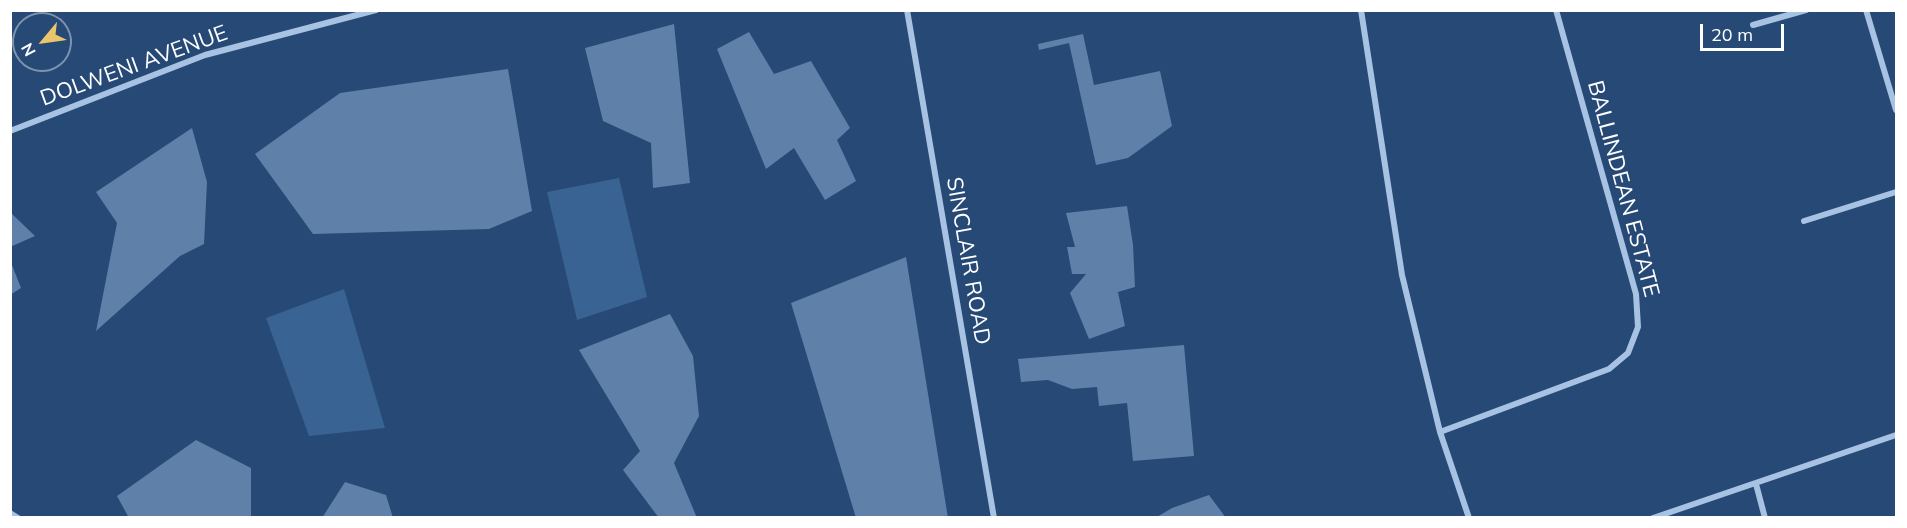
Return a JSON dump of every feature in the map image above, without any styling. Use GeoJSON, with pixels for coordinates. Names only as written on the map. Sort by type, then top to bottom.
{"type":"FeatureCollection","features":[{"type":"Feature","properties":{"kind":"street","name":"DOLWENI AVENUE"},"geometry":{"type":"LineString","coordinates":[[10,131],[205,55],[376,10]]}},
{"type":"Feature","properties":{"kind":"street","name":"SINCLAIR ROAD"},"geometry":{"type":"LineString","coordinates":[[907,10],[994,518]]}},
{"type":"Feature","properties":{"kind":"street"},"geometry":{"type":"LineString","coordinates":[[1360,10],[1402,275],[1440,432],[1469,518]]}},
{"type":"Feature","properties":{"kind":"street","name":"BALLINDEAN ESTATE"},"geometry":{"type":"LineString","coordinates":[[1440,432],[1609,369],[1628,353],[1638,327],[1636,294],[1556,10]]}},
{"type":"Feature","properties":{"kind":"street"},"geometry":{"type":"LineString","coordinates":[[1753,25],[1806,10]]}},
{"type":"Feature","properties":{"kind":"street"},"geometry":{"type":"LineString","coordinates":[[1866,10],[1896,110]]}},
{"type":"Feature","properties":{"kind":"street"},"geometry":{"type":"LineString","coordinates":[[1804,221],[1896,192]]}},
{"type":"Feature","properties":{"kind":"street"},"geometry":{"type":"LineString","coordinates":[[1653,518],[1896,435]]}},
{"type":"Feature","properties":{"kind":"street"},"geometry":{"type":"LineString","coordinates":[[1756,484],[1765,518]]}},
{"type":"Feature","properties":{"kind":"street"},"geometry":{"type":"LineString","coordinates":[[10,513],[18,518]]}},
{"type":"Feature","properties":{"kind":"shaded area"},"geometry":{"type":"Polygon","coordinates":[[[619,178],[647,297],[577,320],[547,192],[619,178]]]}},
{"type":"Feature","properties":{"kind":"shaded area"},"geometry":{"type":"Polygon","coordinates":[[[344,289],[385,428],[309,436],[266,318],[344,289]]]}},
{"type":"Feature","properties":{"kind":"building"},"geometry":{"type":"Polygon","coordinates":[[[674,24],[690,183],[653,188],[651,143],[603,121],[585,48],[674,24]]]}},
{"type":"Feature","properties":{"kind":"building"},"geometry":{"type":"Polygon","coordinates":[[[749,32],[774,74],[811,61],[850,128],[837,140],[856,181],[825,200],[794,148],[766,169],[717,49],[749,32]]]}},
{"type":"Feature","properties":{"kind":"building"},"geometry":{"type":"Polygon","coordinates":[[[1083,34],[1094,85],[1160,71],[1172,126],[1128,158],[1096,165],[1069,43],[1039,50],[1038,44],[1083,34]]]}},
{"type":"Feature","properties":{"kind":"building"},"geometry":{"type":"Polygon","coordinates":[[[508,69],[532,211],[489,229],[313,234],[255,154],[340,93],[508,69]]]}},
{"type":"Feature","properties":{"kind":"building"},"geometry":{"type":"Polygon","coordinates":[[[192,128],[207,182],[204,244],[180,256],[96,331],[117,223],[96,192],[192,128]]]}},
{"type":"Feature","properties":{"kind":"building"},"geometry":{"type":"Polygon","coordinates":[[[1127,206],[1133,245],[1135,287],[1118,292],[1125,326],[1089,339],[1070,293],[1086,274],[1072,274],[1067,247],[1075,247],[1066,213],[1127,206]]]}},
{"type":"Feature","properties":{"kind":"building"},"geometry":{"type":"Polygon","coordinates":[[[10,212],[35,236],[10,247],[10,212]]]}},
{"type":"Feature","properties":{"kind":"building"},"geometry":{"type":"Polygon","coordinates":[[[906,257],[948,518],[856,518],[791,303],[906,257]]]}},
{"type":"Feature","properties":{"kind":"building"},"geometry":{"type":"Polygon","coordinates":[[[10,260],[21,288],[10,295],[10,260]]]}},
{"type":"Feature","properties":{"kind":"building"},"geometry":{"type":"Polygon","coordinates":[[[670,314],[693,356],[699,416],[674,463],[697,518],[659,518],[623,470],[640,451],[579,350],[670,314]]]}},
{"type":"Feature","properties":{"kind":"building"},"geometry":{"type":"Polygon","coordinates":[[[1184,345],[1194,456],[1133,461],[1127,403],[1099,406],[1097,387],[1072,389],[1048,380],[1021,382],[1018,359],[1184,345]]]}},
{"type":"Feature","properties":{"kind":"building"},"geometry":{"type":"Polygon","coordinates":[[[196,440],[251,468],[251,518],[129,518],[117,496],[196,440]]]}},
{"type":"Feature","properties":{"kind":"building"},"geometry":{"type":"Polygon","coordinates":[[[345,482],[386,495],[393,518],[322,518],[345,482]]]}},
{"type":"Feature","properties":{"kind":"building"},"geometry":{"type":"Polygon","coordinates":[[[1209,495],[1226,518],[1155,518],[1172,508],[1209,495]]]}}]}
